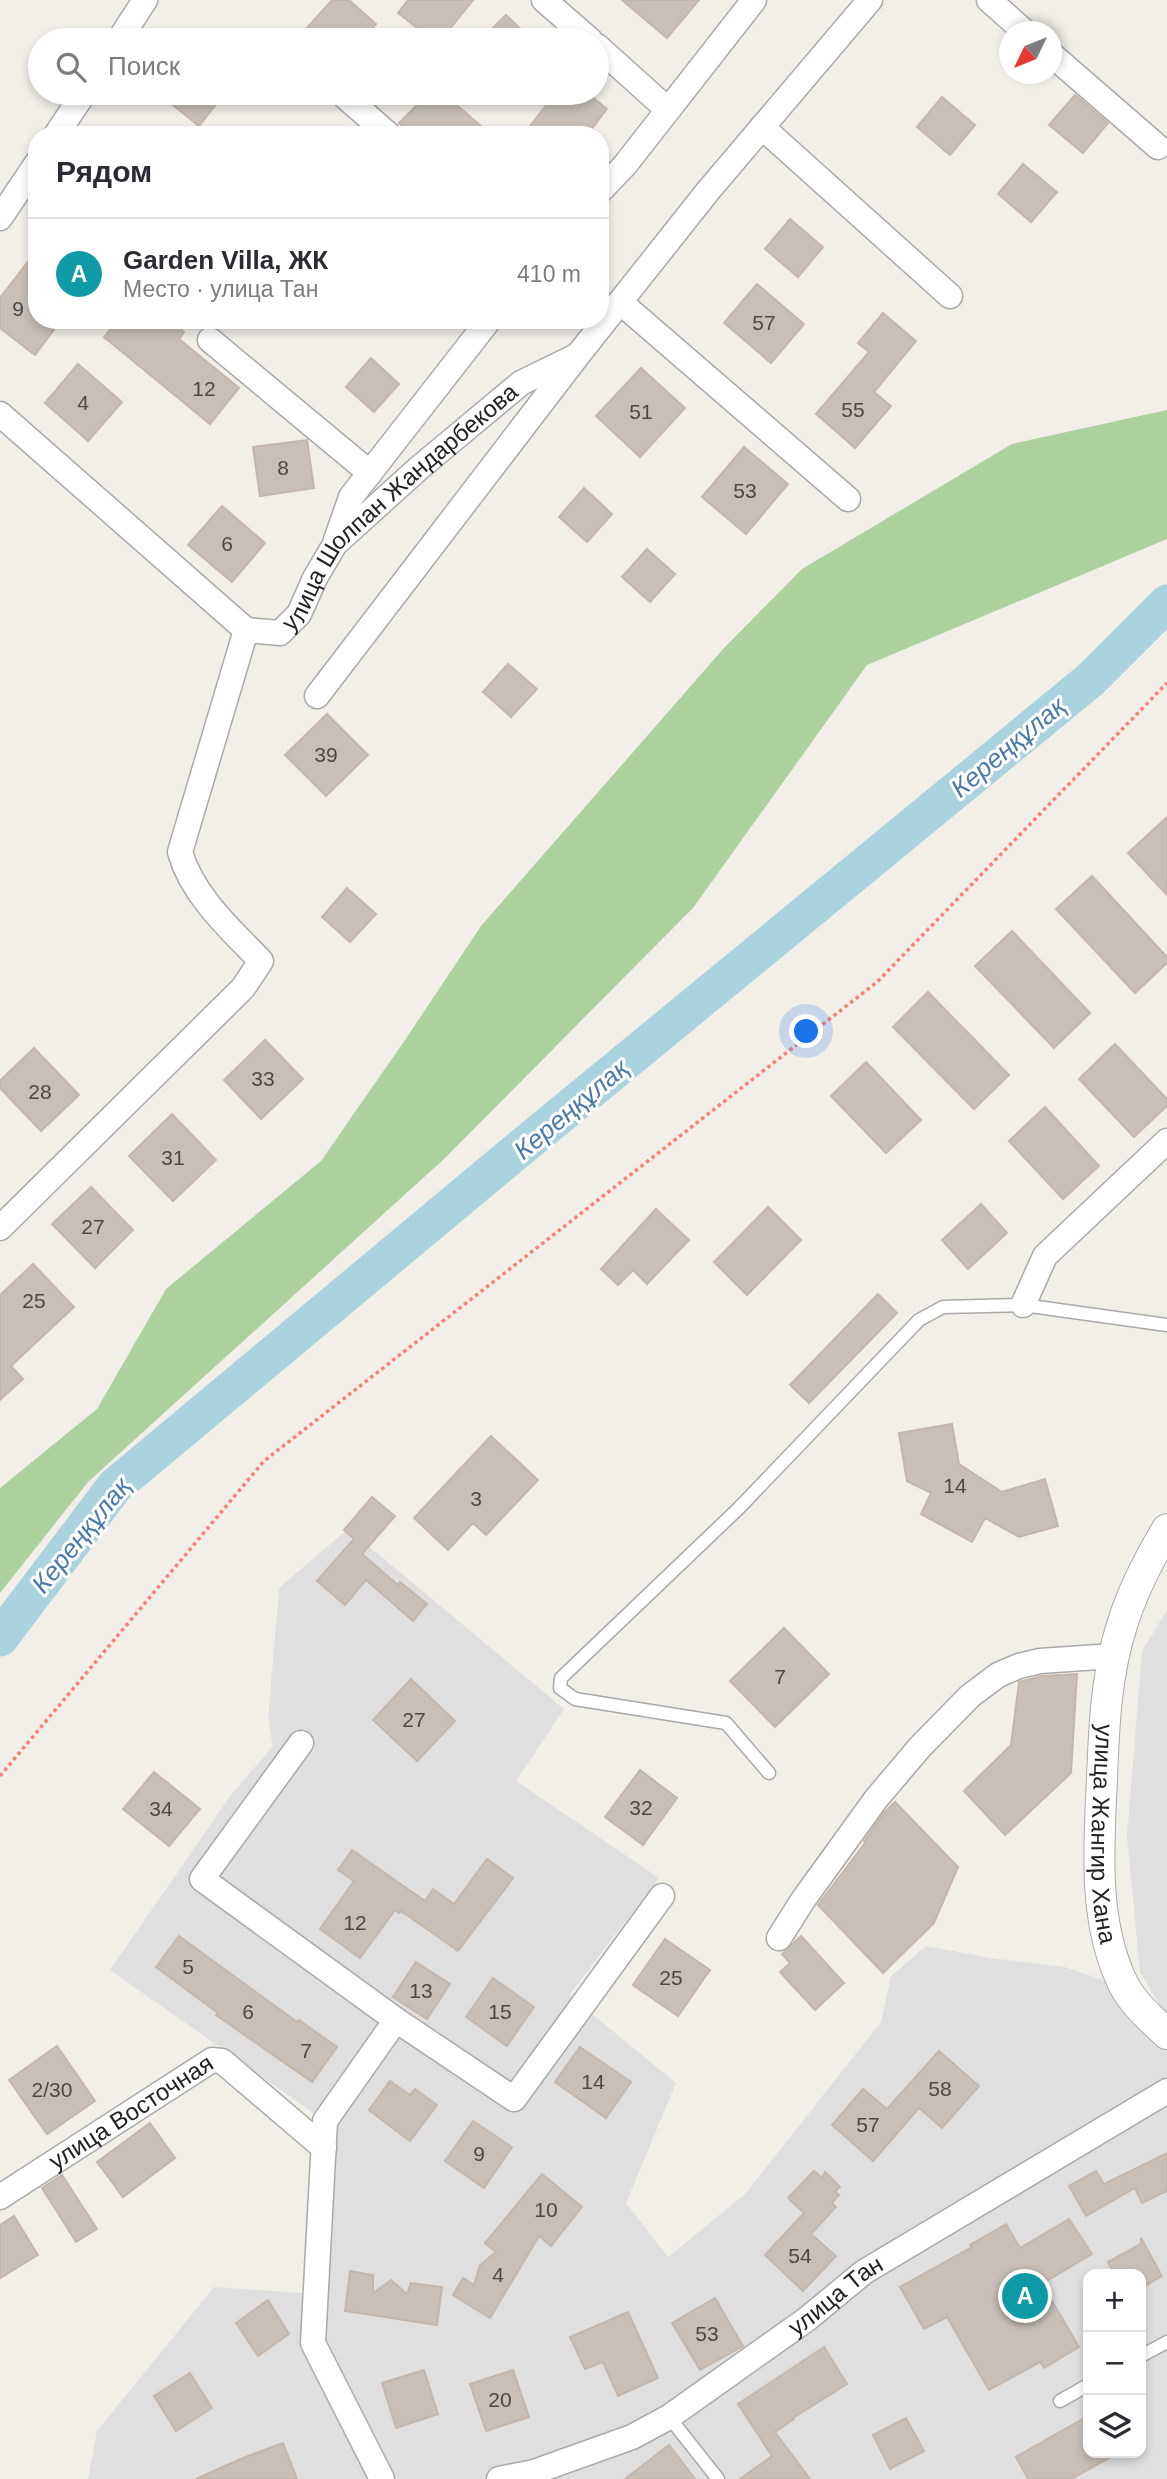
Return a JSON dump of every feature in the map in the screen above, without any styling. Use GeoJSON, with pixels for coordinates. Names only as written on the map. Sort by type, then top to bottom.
{"type":"FeatureCollection","features":[{"type":"Feature","properties":{"kind":"street"},"geometry":{"type":"LineString","coordinates":[[127,28],[145,0]]}},
{"type":"Feature","properties":{"kind":"street"},"geometry":{"type":"LineString","coordinates":[[544,0],[576,28]]}},
{"type":"Feature","properties":{"kind":"street"},"geometry":{"type":"LineString","coordinates":[[609,182],[625,165],[754,0]]}},
{"type":"Feature","properties":{"kind":"street"},"geometry":{"type":"LineString","coordinates":[[609,316],[708,191],[870,0]]}},
{"type":"Feature","properties":{"kind":"street"},"geometry":{"type":"LineString","coordinates":[[989,0],[1013,21]]}},
{"type":"Feature","properties":{"kind":"street"},"geometry":{"type":"LineString","coordinates":[[609,58],[668,110]]}},
{"type":"Feature","properties":{"kind":"street"},"geometry":{"type":"LineString","coordinates":[[1062,64],[1158,147]]}},
{"type":"Feature","properties":{"kind":"street"},"geometry":{"type":"LineString","coordinates":[[61,126],[76,105]]}},
{"type":"Feature","properties":{"kind":"street"},"geometry":{"type":"LineString","coordinates":[[355,105],[379,126]]}},
{"type":"Feature","properties":{"kind":"street"},"geometry":{"type":"LineString","coordinates":[[762,127],[950,296]]}},
{"type":"Feature","properties":{"kind":"street"},"geometry":{"type":"LineString","coordinates":[[0,218],[28,176]]}},
{"type":"Feature","properties":{"kind":"street"},"geometry":{"type":"LineString","coordinates":[[620,302],[848,499]]}},
{"type":"Feature","properties":{"kind":"street"},"geometry":{"type":"LineString","coordinates":[[335,544],[351,497],[482,329]]}},
{"type":"Feature","properties":{"kind":"street"},"geometry":{"type":"LineString","coordinates":[[317,695],[599,329]]}},
{"type":"Feature","properties":{"kind":"street"},"geometry":{"type":"LineString","coordinates":[[209,340],[370,472]]}},
{"type":"Feature","properties":{"kind":"street","name":"улица Шолпан Жандарбекова"},"geometry":{"type":"LineString","coordinates":[[0,1228],[243,988],[261,961],[205,899],[185,870],[180,852],[246,631],[281,633],[299,614],[315,578],[335,544],[419,468],[521,383],[578,355]]}},
{"type":"Feature","properties":{"kind":"street"},"geometry":{"type":"LineString","coordinates":[[0,414],[246,631]]}},
{"type":"Feature","properties":{"kind":"street"},"geometry":{"type":"LineString","coordinates":[[1024,1305],[1045,1256],[1167,1141]]}},
{"type":"Feature","properties":{"kind":"street","name":"улица Жангир Хана"},"geometry":{"type":"LineString","coordinates":[[1167,1529],[1139,1583],[1122,1623],[1113,1656],[1107,1693],[1100,1850],[1103,1908],[1120,1979],[1133,2000],[1167,2034]]}},
{"type":"Feature","properties":{"kind":"street"},"geometry":{"type":"LineString","coordinates":[[779,1938],[876,1799],[919,1747],[970,1696],[998,1675],[1019,1666],[1041,1661],[1113,1656]]}},
{"type":"Feature","properties":{"kind":"street"},"geometry":{"type":"LineString","coordinates":[[301,1743],[202,1879],[396,2020],[514,2099],[662,1896]]}},
{"type":"Feature","properties":{"kind":"street"},"geometry":{"type":"LineString","coordinates":[[382,2479],[313,2343],[325,2121],[396,2020]]}},
{"type":"Feature","properties":{"kind":"street","name":"улица Восточная"},"geometry":{"type":"LineString","coordinates":[[0,2197],[212,2060],[222,2061],[324,2148]]}},
{"type":"Feature","properties":{"kind":"street","name":"улица Тан"},"geometry":{"type":"LineString","coordinates":[[499,2479],[534,2477],[632,2437],[668,2417],[807,2319],[864,2272],[1167,2091]]}},
{"type":"Feature","properties":{"kind":"lane"},"geometry":{"type":"LineString","coordinates":[[769,1773],[726,1723],[575,1699],[560,1688],[561,1678],[739,1508],[919,1320],[943,1307],[1024,1305],[1167,1325]]}},
{"type":"Feature","properties":{"kind":"lane"},"geometry":{"type":"LineString","coordinates":[[1146,2353],[1167,2342]]}},
{"type":"Feature","properties":{"kind":"lane"},"geometry":{"type":"LineString","coordinates":[[1060,2401],[1083,2388]]}},
{"type":"Feature","properties":{"kind":"lane"},"geometry":{"type":"LineString","coordinates":[[668,2417],[718,2479]]}},
{"type":"Feature","properties":{"kind":"path"},"geometry":{"type":"LineString","coordinates":[[0,1776],[264,1461],[877,982],[1167,683]]}},
{"type":"Feature","properties":{"kind":"shaded area"},"geometry":{"type":"Polygon","coordinates":[[[348,1529],[564,1709],[516,1781],[659,1878],[569,1995],[676,2083],[626,2203],[668,2257],[745,2194],[881,2022],[891,1976],[926,1946],[990,1958],[1065,1967],[1109,1982],[1167,2033],[1167,2479],[88,2479],[97,2431],[214,2287],[316,2294],[325,2121],[110,1970],[231,1795],[273,1746],[268,1719],[279,1588],[348,1529]]]}},
{"type":"Feature","properties":{"kind":"shaded area"},"geometry":{"type":"Polygon","coordinates":[[[1167,1610],[1167,2017],[1140,1972],[1127,1836],[1142,1651],[1167,1610]]]}},
{"type":"Feature","properties":{"kind":"green space"},"geometry":{"type":"Polygon","coordinates":[[[1167,410],[1167,539],[867,665],[693,908],[444,1159],[88,1482],[0,1593],[0,1488],[97,1409],[166,1289],[321,1161],[481,926],[724,648],[802,569],[1012,444],[1167,410]]]}},
{"type":"Feature","properties":{"kind":"building"},"geometry":{"type":"Polygon","coordinates":[[[332,0],[349,0],[376,24],[372,28],[307,28],[332,0]]]}},
{"type":"Feature","properties":{"kind":"building"},"geometry":{"type":"Polygon","coordinates":[[[408,0],[473,0],[451,28],[417,28],[398,13],[408,0]]]}},
{"type":"Feature","properties":{"kind":"building"},"geometry":{"type":"Polygon","coordinates":[[[622,0],[699,0],[667,38],[622,0]]]}},
{"type":"Feature","properties":{"kind":"building"},"geometry":{"type":"Polygon","coordinates":[[[506,15],[520,28],[493,28],[506,15]]]}},
{"type":"Feature","properties":{"kind":"building"},"geometry":{"type":"Polygon","coordinates":[[[1075,95],[1108,123],[1083,153],[1049,125],[1075,95]]]}},
{"type":"Feature","properties":{"kind":"building"},"geometry":{"type":"Polygon","coordinates":[[[942,97],[975,125],[950,155],[917,127],[942,97]]]}},
{"type":"Feature","properties":{"kind":"building"},"geometry":{"type":"Polygon","coordinates":[[[173,105],[216,105],[199,126],[173,105]]]}},
{"type":"Feature","properties":{"kind":"building"},"geometry":{"type":"Polygon","coordinates":[[[417,105],[457,105],[481,126],[402,126],[399,123],[417,105]]]}},
{"type":"Feature","properties":{"kind":"building"},"geometry":{"type":"Polygon","coordinates":[[[547,105],[602,105],[607,109],[594,126],[530,126],[547,105]]]}},
{"type":"Feature","properties":{"kind":"building"},"geometry":{"type":"Polygon","coordinates":[[[1023,164],[1057,192],[1031,222],[998,194],[1023,164]]]}},
{"type":"Feature","properties":{"kind":"building"},"geometry":{"type":"Polygon","coordinates":[[[790,219],[823,247],[798,277],[765,249],[790,219]]]}},
{"type":"Feature","properties":{"kind":"building"},"geometry":{"type":"Polygon","coordinates":[[[28,262],[28,329],[54,329],[35,355],[0,328],[0,298],[28,262]]]}},
{"type":"Feature","properties":{"kind":"building"},"geometry":{"type":"Polygon","coordinates":[[[757,284],[804,324],[771,363],[724,323],[757,284]]]}},
{"type":"Feature","properties":{"kind":"building"},"geometry":{"type":"Polygon","coordinates":[[[883,313],[916,341],[874,392],[891,406],[855,448],[816,414],[869,352],[858,343],[883,313]]]}},
{"type":"Feature","properties":{"kind":"building"},"geometry":{"type":"Polygon","coordinates":[[[111,329],[180,329],[184,332],[179,339],[239,388],[210,424],[104,337],[111,329]]]}},
{"type":"Feature","properties":{"kind":"building"},"geometry":{"type":"Polygon","coordinates":[[[371,358],[399,384],[374,412],[346,387],[371,358]]]}},
{"type":"Feature","properties":{"kind":"building"},"geometry":{"type":"Polygon","coordinates":[[[78,364],[122,402],[88,441],[45,403],[78,364]]]}},
{"type":"Feature","properties":{"kind":"building"},"geometry":{"type":"Polygon","coordinates":[[[641,368],[685,408],[640,457],[596,416],[641,368]]]}},
{"type":"Feature","properties":{"kind":"building"},"geometry":{"type":"Polygon","coordinates":[[[307,440],[314,488],[260,496],[253,447],[307,440]]]}},
{"type":"Feature","properties":{"kind":"building"},"geometry":{"type":"Polygon","coordinates":[[[744,447],[788,484],[746,534],[702,497],[744,447]]]}},
{"type":"Feature","properties":{"kind":"building"},"geometry":{"type":"Polygon","coordinates":[[[584,488],[612,514],[587,542],[559,517],[584,488]]]}},
{"type":"Feature","properties":{"kind":"building"},"geometry":{"type":"Polygon","coordinates":[[[222,506],[265,543],[232,582],[188,545],[222,506]]]}},
{"type":"Feature","properties":{"kind":"building"},"geometry":{"type":"Polygon","coordinates":[[[647,549],[675,574],[650,602],[622,577],[647,549]]]}},
{"type":"Feature","properties":{"kind":"building"},"geometry":{"type":"Polygon","coordinates":[[[508,664],[537,689],[511,717],[483,692],[508,664]]]}},
{"type":"Feature","properties":{"kind":"building"},"geometry":{"type":"Polygon","coordinates":[[[327,714],[368,755],[326,796],[285,755],[327,714]]]}},
{"type":"Feature","properties":{"kind":"building"},"geometry":{"type":"Polygon","coordinates":[[[1167,817],[1167,895],[1128,853],[1167,817]]]}},
{"type":"Feature","properties":{"kind":"building"},"geometry":{"type":"Polygon","coordinates":[[[1092,876],[1167,957],[1167,963],[1135,993],[1056,909],[1092,876]]]}},
{"type":"Feature","properties":{"kind":"building"},"geometry":{"type":"Polygon","coordinates":[[[347,888],[376,914],[350,942],[322,917],[347,888]]]}},
{"type":"Feature","properties":{"kind":"building"},"geometry":{"type":"Polygon","coordinates":[[[1012,931],[1090,1013],[1054,1048],[975,966],[1012,931]]]}},
{"type":"Feature","properties":{"kind":"building"},"geometry":{"type":"Polygon","coordinates":[[[928,992],[1009,1075],[974,1109],[893,1027],[928,992]]]}},
{"type":"Feature","properties":{"kind":"building"},"geometry":{"type":"Polygon","coordinates":[[[265,1040],[303,1079],[261,1119],[224,1080],[265,1040]]]}},
{"type":"Feature","properties":{"kind":"building"},"geometry":{"type":"Polygon","coordinates":[[[1115,1044],[1167,1099],[1167,1106],[1134,1137],[1079,1079],[1115,1044]]]}},
{"type":"Feature","properties":{"kind":"building"},"geometry":{"type":"Polygon","coordinates":[[[34,1048],[79,1095],[41,1131],[0,1088],[0,1081],[34,1048]]]}},
{"type":"Feature","properties":{"kind":"building"},"geometry":{"type":"Polygon","coordinates":[[[866,1062],[921,1120],[886,1153],[831,1096],[866,1062]]]}},
{"type":"Feature","properties":{"kind":"building"},"geometry":{"type":"Polygon","coordinates":[[[1045,1107],[1099,1166],[1063,1199],[1009,1141],[1045,1107]]]}},
{"type":"Feature","properties":{"kind":"building"},"geometry":{"type":"Polygon","coordinates":[[[172,1114],[216,1160],[173,1201],[129,1156],[172,1114]]]}},
{"type":"Feature","properties":{"kind":"building"},"geometry":{"type":"Polygon","coordinates":[[[91,1187],[133,1230],[95,1268],[52,1224],[91,1187]]]}},
{"type":"Feature","properties":{"kind":"building"},"geometry":{"type":"Polygon","coordinates":[[[981,1204],[1007,1233],[968,1269],[942,1240],[981,1204]]]}},
{"type":"Feature","properties":{"kind":"building"},"geometry":{"type":"Polygon","coordinates":[[[768,1207],[801,1240],[747,1295],[714,1262],[768,1207]]]}},
{"type":"Feature","properties":{"kind":"building"},"geometry":{"type":"Polygon","coordinates":[[[656,1209],[689,1240],[647,1284],[633,1270],[618,1285],[601,1269],[656,1209]]]}},
{"type":"Feature","properties":{"kind":"building"},"geometry":{"type":"Polygon","coordinates":[[[33,1264],[74,1307],[11,1366],[23,1379],[0,1400],[0,1295],[33,1264]]]}},
{"type":"Feature","properties":{"kind":"building"},"geometry":{"type":"Polygon","coordinates":[[[878,1294],[897,1313],[809,1403],[790,1385],[878,1294]]]}},
{"type":"Feature","properties":{"kind":"building"},"geometry":{"type":"Polygon","coordinates":[[[952,1424],[959,1464],[1002,1492],[1045,1479],[1058,1526],[1019,1537],[985,1518],[972,1542],[921,1514],[931,1493],[907,1481],[899,1433],[952,1424]]]}},
{"type":"Feature","properties":{"kind":"building"},"geometry":{"type":"Polygon","coordinates":[[[491,1436],[538,1480],[486,1535],[473,1523],[448,1550],[414,1518],[491,1436]]]}},
{"type":"Feature","properties":{"kind":"building"},"geometry":{"type":"Polygon","coordinates":[[[372,1497],[395,1516],[362,1554],[398,1585],[400,1582],[427,1604],[413,1621],[366,1580],[345,1605],[317,1581],[354,1539],[344,1530],[372,1497]]]}},
{"type":"Feature","properties":{"kind":"building"},"geometry":{"type":"Polygon","coordinates":[[[784,1628],[829,1674],[775,1727],[730,1681],[784,1628]]]}},
{"type":"Feature","properties":{"kind":"building"},"geometry":{"type":"Polygon","coordinates":[[[1077,1674],[1071,1773],[1005,1835],[964,1791],[1011,1745],[1019,1682],[1042,1676],[1077,1674]]]}},
{"type":"Feature","properties":{"kind":"building"},"geometry":{"type":"Polygon","coordinates":[[[411,1679],[455,1721],[417,1761],[373,1720],[411,1679]]]}},
{"type":"Feature","properties":{"kind":"building"},"geometry":{"type":"Polygon","coordinates":[[[640,1770],[677,1798],[643,1845],[605,1817],[640,1770]]]}},
{"type":"Feature","properties":{"kind":"building"},"geometry":{"type":"Polygon","coordinates":[[[154,1772],[200,1809],[169,1846],[123,1809],[154,1772]]]}},
{"type":"Feature","properties":{"kind":"building"},"geometry":{"type":"Polygon","coordinates":[[[895,1802],[958,1867],[934,1923],[883,1973],[818,1905],[884,1813],[895,1802]]]}},
{"type":"Feature","properties":{"kind":"building"},"geometry":{"type":"Polygon","coordinates":[[[352,1850],[425,1901],[433,1889],[454,1904],[487,1859],[513,1878],[458,1951],[401,1911],[399,1913],[395,1910],[360,1958],[320,1929],[354,1881],[338,1870],[352,1850]]]}},
{"type":"Feature","properties":{"kind":"building"},"geometry":{"type":"Polygon","coordinates":[[[179,1936],[297,2022],[299,2020],[337,2047],[312,2082],[216,2015],[218,2013],[156,1967],[179,1936]]]}},
{"type":"Feature","properties":{"kind":"building"},"geometry":{"type":"Polygon","coordinates":[[[801,1936],[844,1983],[815,2010],[780,1972],[790,1963],[782,1954],[801,1936]]]}},
{"type":"Feature","properties":{"kind":"building"},"geometry":{"type":"Polygon","coordinates":[[[665,1939],[710,1970],[678,2016],[633,1985],[665,1939]]]}},
{"type":"Feature","properties":{"kind":"building"},"geometry":{"type":"Polygon","coordinates":[[[416,1962],[450,1984],[427,2019],[393,1997],[416,1962]]]}},
{"type":"Feature","properties":{"kind":"building"},"geometry":{"type":"Polygon","coordinates":[[[493,1978],[534,2007],[507,2046],[466,2017],[493,1978]]]}},
{"type":"Feature","properties":{"kind":"building"},"geometry":{"type":"Polygon","coordinates":[[[57,2046],[95,2101],[47,2134],[9,2080],[57,2046]]]}},
{"type":"Feature","properties":{"kind":"building"},"geometry":{"type":"Polygon","coordinates":[[[580,2047],[631,2082],[606,2118],[555,2082],[580,2047]]]}},
{"type":"Feature","properties":{"kind":"building"},"geometry":{"type":"Polygon","coordinates":[[[939,2051],[979,2086],[942,2128],[919,2108],[873,2161],[832,2125],[863,2089],[887,2109],[939,2051]]]}},
{"type":"Feature","properties":{"kind":"building"},"geometry":{"type":"Polygon","coordinates":[[[390,2081],[410,2095],[415,2089],[437,2105],[410,2141],[369,2110],[390,2081]]]}},
{"type":"Feature","properties":{"kind":"building"},"geometry":{"type":"Polygon","coordinates":[[[473,2121],[512,2147],[484,2188],[445,2161],[473,2121]]]}},
{"type":"Feature","properties":{"kind":"building"},"geometry":{"type":"Polygon","coordinates":[[[150,2123],[175,2158],[123,2197],[97,2162],[150,2123]]]}},
{"type":"Feature","properties":{"kind":"building"},"geometry":{"type":"Polygon","coordinates":[[[1167,2153],[1167,2191],[1142,2203],[1135,2188],[1086,2216],[1069,2186],[1096,2171],[1104,2184],[1167,2153]]]}},
{"type":"Feature","properties":{"kind":"building"},"geometry":{"type":"Polygon","coordinates":[[[814,2171],[822,2178],[825,2172],[840,2187],[835,2192],[839,2195],[832,2203],[836,2207],[811,2234],[836,2256],[803,2291],[765,2255],[804,2213],[788,2198],[814,2171]]]}},
{"type":"Feature","properties":{"kind":"building"},"geometry":{"type":"Polygon","coordinates":[[[542,2174],[582,2207],[551,2246],[539,2236],[490,2318],[453,2295],[463,2278],[474,2285],[480,2265],[496,2252],[485,2243],[542,2174]]]}},
{"type":"Feature","properties":{"kind":"building"},"geometry":{"type":"Polygon","coordinates":[[[62,2175],[97,2229],[76,2242],[42,2188],[62,2175]]]}},
{"type":"Feature","properties":{"kind":"building"},"geometry":{"type":"Polygon","coordinates":[[[14,2216],[38,2255],[0,2278],[0,2225],[14,2216]]]}},
{"type":"Feature","properties":{"kind":"building"},"geometry":{"type":"Polygon","coordinates":[[[1069,2219],[1092,2254],[1042,2284],[1079,2347],[1044,2368],[1040,2362],[989,2390],[947,2317],[924,2329],[900,2287],[972,2247],[970,2245],[1006,2224],[1020,2248],[1069,2219]]]}},
{"type":"Feature","properties":{"kind":"building"},"geometry":{"type":"Polygon","coordinates":[[[1141,2238],[1162,2276],[1146,2285],[1146,2269],[1112,2269],[1108,2262],[1141,2244],[1141,2238]]]}},
{"type":"Feature","properties":{"kind":"building"},"geometry":{"type":"Polygon","coordinates":[[[350,2271],[373,2275],[373,2293],[391,2280],[407,2294],[411,2283],[442,2287],[437,2325],[345,2311],[350,2271]]]}},
{"type":"Feature","properties":{"kind":"building"},"geometry":{"type":"Polygon","coordinates":[[[715,2298],[743,2346],[700,2370],[672,2323],[715,2298]]]}},
{"type":"Feature","properties":{"kind":"building"},"geometry":{"type":"Polygon","coordinates":[[[268,2300],[289,2334],[258,2356],[236,2323],[268,2300]]]}},
{"type":"Feature","properties":{"kind":"building"},"geometry":{"type":"Polygon","coordinates":[[[628,2312],[658,2378],[618,2396],[603,2362],[585,2369],[570,2337],[628,2312]]]}},
{"type":"Feature","properties":{"kind":"building"},"geometry":{"type":"Polygon","coordinates":[[[824,2347],[847,2384],[775,2432],[810,2479],[740,2479],[772,2456],[738,2404],[824,2347]]]}},
{"type":"Feature","properties":{"kind":"building"},"geometry":{"type":"Polygon","coordinates":[[[424,2370],[438,2414],[396,2428],[382,2383],[424,2370]]]}},
{"type":"Feature","properties":{"kind":"building"},"geometry":{"type":"Polygon","coordinates":[[[513,2370],[529,2417],[486,2431],[470,2384],[513,2370]]]}},
{"type":"Feature","properties":{"kind":"building"},"geometry":{"type":"Polygon","coordinates":[[[190,2373],[212,2408],[176,2431],[154,2396],[190,2373]]]}},
{"type":"Feature","properties":{"kind":"building"},"geometry":{"type":"Polygon","coordinates":[[[906,2418],[924,2451],[890,2469],[873,2435],[906,2418]]]}},
{"type":"Feature","properties":{"kind":"building"},"geometry":{"type":"Polygon","coordinates":[[[1083,2419],[1083,2458],[1109,2458],[1071,2479],[1028,2479],[1016,2457],[1083,2419]]]}},
{"type":"Feature","properties":{"kind":"building"},"geometry":{"type":"Polygon","coordinates":[[[283,2443],[297,2479],[196,2479],[243,2458],[283,2443]]]}},
{"type":"Feature","properties":{"kind":"building"},"geometry":{"type":"Polygon","coordinates":[[[669,2445],[695,2479],[625,2479],[669,2445]]]}},
{"type":"Feature","properties":{"kind":"waterway","name":"Кереңқұлақ"},"geometry":{"type":"LineString","coordinates":[[0,1638],[115,1486],[512,1155],[1090,680],[1167,603]]}},
{"type":"Feature","properties":{"kind":"place","name":"Garden Villa, ЖК"},"geometry":{"type":"Point","coordinates":[1025,2296]}}]}
